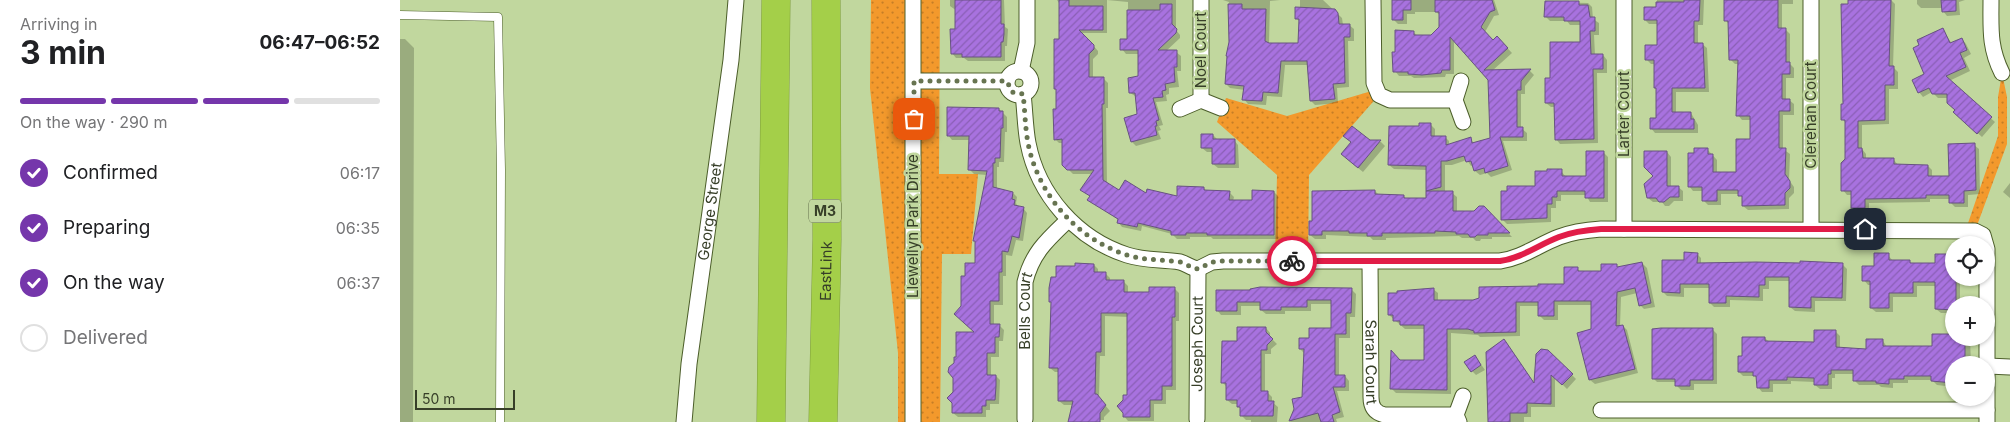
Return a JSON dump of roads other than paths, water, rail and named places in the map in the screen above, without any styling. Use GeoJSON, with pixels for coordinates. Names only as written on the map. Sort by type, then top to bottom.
{"type":"FeatureCollection","features":[{"type":"Feature","properties":{"kind":"highway"},"geometry":{"type":"LineString","coordinates":[[771,422],[776,0]]}},
{"type":"Feature","properties":{"kind":"highway","name":"EastLink"},"geometry":{"type":"LineString","coordinates":[[823,422],[826,239],[826,0]]}},
{"type":"Feature","properties":{"kind":"street","name":"George Street"},"geometry":{"type":"LineString","coordinates":[[684,422],[691,354],[731,60],[736,0]]}},
{"type":"Feature","properties":{"kind":"street","name":"Llewellyn Park Drive"},"geometry":{"type":"LineString","coordinates":[[913,0],[913,422]]}},
{"type":"Feature","properties":{"kind":"street"},"geometry":{"type":"LineString","coordinates":[[1021,71],[1026,43],[1027,0]]}},
{"type":"Feature","properties":{"kind":"street","name":"Noel Court"},"geometry":{"type":"LineString","coordinates":[[1201,0],[1201,100]]}},
{"type":"Feature","properties":{"kind":"street"},"geometry":{"type":"LineString","coordinates":[[1374,0],[1374,83],[1379,95],[1390,100],[1455,100]]}},
{"type":"Feature","properties":{"kind":"street","name":"Larter Court"},"geometry":{"type":"LineString","coordinates":[[1624,0],[1624,229]]}},
{"type":"Feature","properties":{"kind":"street","name":"Clerehan Court"},"geometry":{"type":"LineString","coordinates":[[1811,0],[1811,229]]}},
{"type":"Feature","properties":{"kind":"street"},"geometry":{"type":"LineString","coordinates":[[1991,0],[1992,48],[2002,73]]}},
{"type":"Feature","properties":{"kind":"street"},"geometry":{"type":"LineString","coordinates":[[1007,81],[1012,73],[1021,71],[1028,75],[1031,82],[1029,89],[1023,94]]}},
{"type":"Feature","properties":{"kind":"street"},"geometry":{"type":"LineString","coordinates":[[914,81],[1007,81]]}},
{"type":"Feature","properties":{"kind":"street"},"geometry":{"type":"LineString","coordinates":[[1007,81],[1012,92],[1023,94]]}},
{"type":"Feature","properties":{"kind":"street"},"geometry":{"type":"LineString","coordinates":[[1461,81],[1455,100],[1463,122]]}},
{"type":"Feature","properties":{"kind":"street"},"geometry":{"type":"LineString","coordinates":[[1023,94],[1028,143],[1032,158],[1048,193],[1068,220],[1100,243],[1121,253],[1148,260],[1180,262],[1198,269],[1212,262],[1223,261],[1500,261],[1511,259],[1558,238],[1590,230],[1970,230],[1984,235],[1988,256],[1988,356]]}},
{"type":"Feature","properties":{"kind":"street","name":"Noel Court"},"geometry":{"type":"LineString","coordinates":[[1180,108],[1201,100],[1221,108]]}},
{"type":"Feature","properties":{"kind":"street","name":"Bells Court"},"geometry":{"type":"LineString","coordinates":[[1024,421],[1025,282],[1030,264],[1037,252],[1068,220]]}},
{"type":"Feature","properties":{"kind":"street","name":"Sarah Court"},"geometry":{"type":"LineString","coordinates":[[1370,262],[1370,397],[1373,408],[1380,414],[1385,415],[1457,418],[1463,396]]}},
{"type":"Feature","properties":{"kind":"street","name":"Joseph Court"},"geometry":{"type":"LineString","coordinates":[[1197,421],[1198,269]]}},
{"type":"Feature","properties":{"kind":"street"},"geometry":{"type":"LineString","coordinates":[[1995,366],[2010,367]]}},
{"type":"Feature","properties":{"kind":"street"},"geometry":{"type":"LineString","coordinates":[[1601,410],[1987,416]]}},
{"type":"Feature","properties":{"kind":"lane"},"geometry":{"type":"LineString","coordinates":[[400,15],[498,17],[501,199],[500,422]]}}]}
